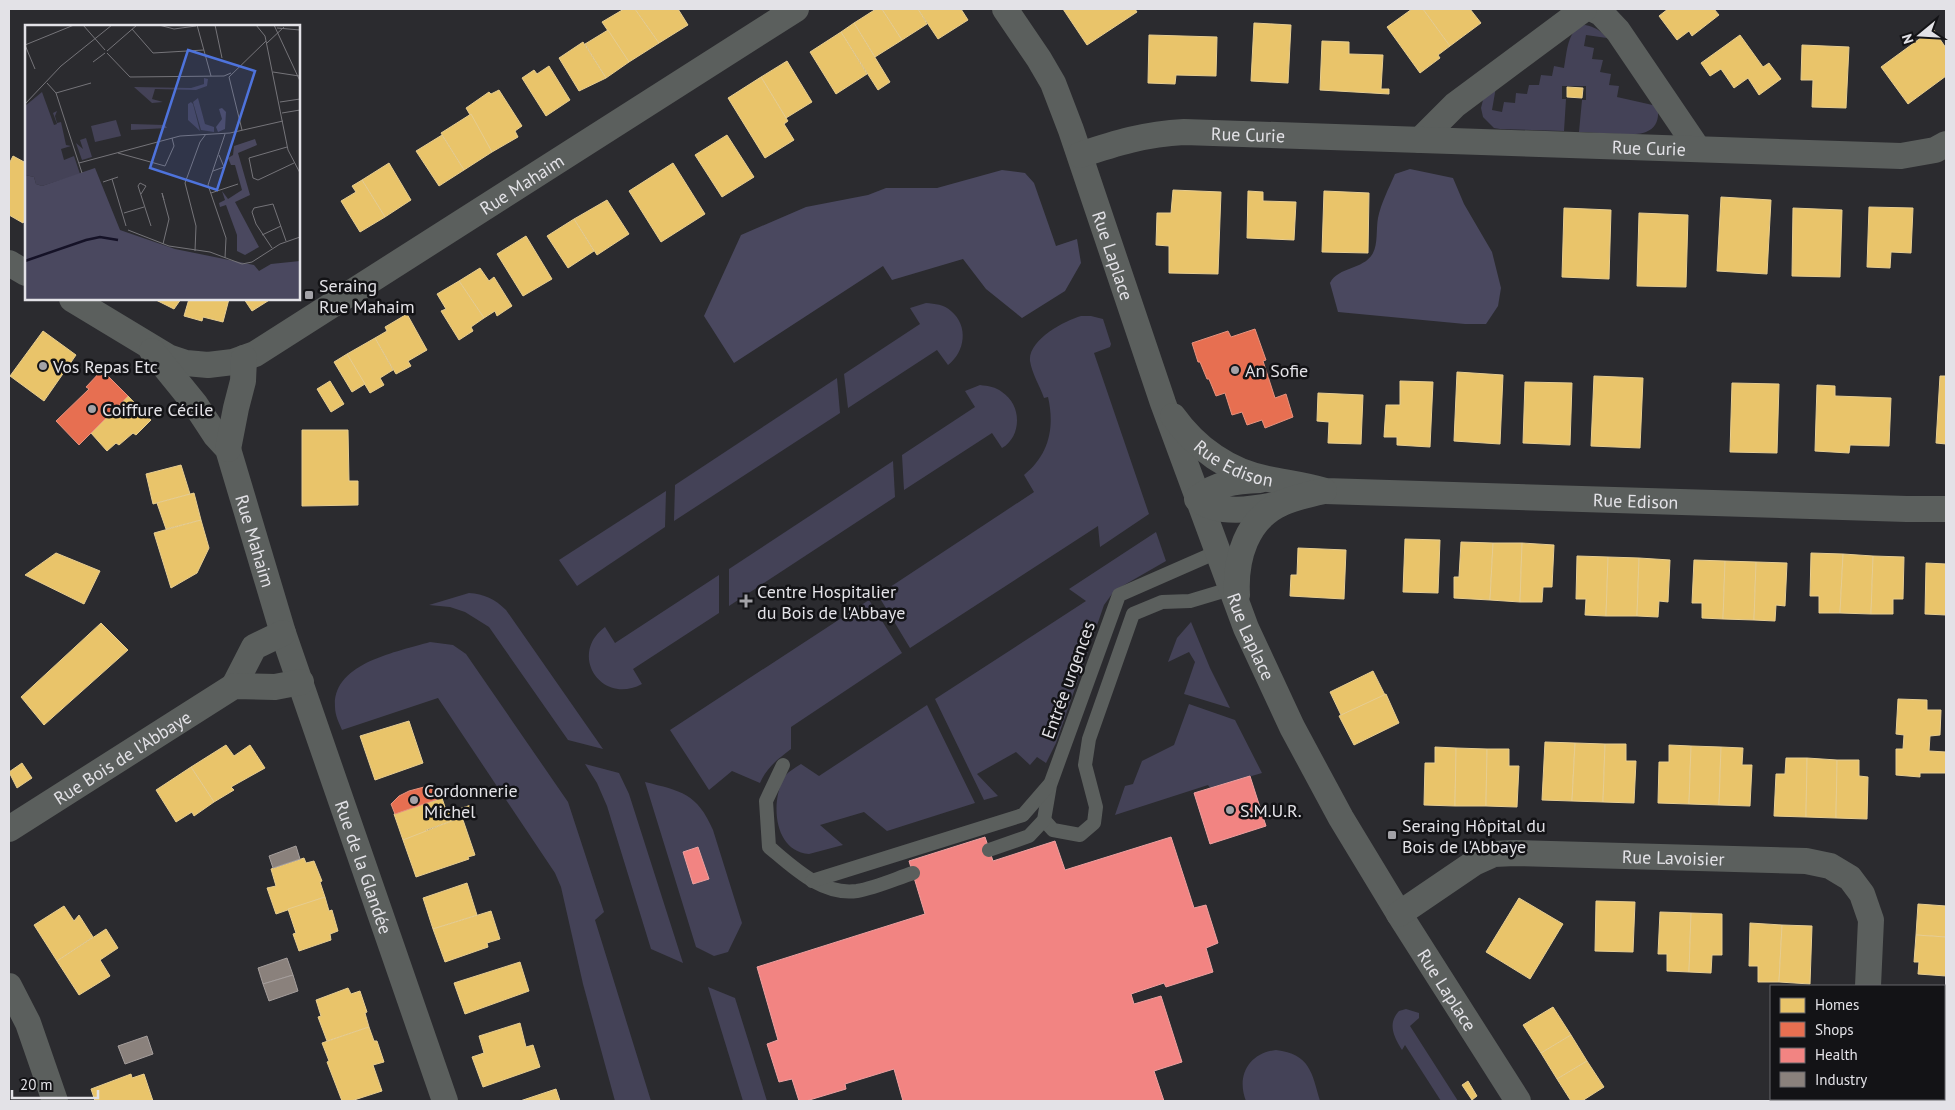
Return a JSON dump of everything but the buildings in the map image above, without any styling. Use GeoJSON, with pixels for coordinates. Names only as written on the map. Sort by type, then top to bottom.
{"type":"FeatureCollection","features":[{"type":"Feature","properties":{"kind":"street","name":"Rue Mahaim"},"geometry":{"type":"LineString","coordinates":[[74,300],[168,357],[186,363],[216,364],[232,362],[255,354],[796,9]]}},
{"type":"Feature","properties":{"kind":"street","name":"Rue Laplace"},"geometry":{"type":"LineString","coordinates":[[1004,9],[1039,59],[1053,83],[1080,155],[1163,403],[1234,600],[1297,736],[1334,806],[1399,914],[1518,1101]]}},
{"type":"Feature","properties":{"kind":"street"},"geometry":{"type":"LineString","coordinates":[[1420,140],[1455,105],[1584,9]]}},
{"type":"Feature","properties":{"kind":"street","name":"Rue Curie"},"geometry":{"type":"LineString","coordinates":[[1593,9],[1602,13],[1618,31],[1698,149]]}},
{"type":"Feature","properties":{"kind":"street","name":"Rue Curie"},"geometry":{"type":"LineString","coordinates":[[1080,155],[1135,138],[1154,134],[1184,132],[1901,156],[1935,150],[1946,144]]}},
{"type":"Feature","properties":{"kind":"street"},"geometry":{"type":"LineString","coordinates":[[9,263],[25,272]]}},
{"type":"Feature","properties":{"kind":"street","name":"Rue Mahaim"},"geometry":{"type":"LineString","coordinates":[[147,345],[195,404],[216,436],[228,450],[283,633]]}},
{"type":"Feature","properties":{"kind":"street","name":"Rue Mahaim"},"geometry":{"type":"LineString","coordinates":[[228,450],[243,381],[244,358]]}},
{"type":"Feature","properties":{"kind":"street","name":"Rue Edison"},"geometry":{"type":"LineString","coordinates":[[1163,403],[1179,425],[1210,455],[1227,466],[1268,480],[1290,482],[1325,490],[1946,509]]}},
{"type":"Feature","properties":{"kind":"street"},"geometry":{"type":"LineString","coordinates":[[1268,480],[1230,482],[1213,488],[1197,499],[1204,504],[1238,510],[1281,504]]}},
{"type":"Feature","properties":{"kind":"street","name":"Rue Edison"},"geometry":{"type":"LineString","coordinates":[[1234,600],[1240,554],[1245,539],[1255,525],[1268,512],[1281,504],[1325,490]]}},
{"type":"Feature","properties":{"kind":"street"},"geometry":{"type":"LineString","coordinates":[[283,633],[254,647],[234,686],[275,687],[301,682]]}},
{"type":"Feature","properties":{"kind":"street","name":"Rue de la Glandée"},"geometry":{"type":"LineString","coordinates":[[283,633],[445,1101]]}},
{"type":"Feature","properties":{"kind":"street","name":"Rue Bois de l'Abbaye"},"geometry":{"type":"LineString","coordinates":[[9,829],[234,686]]}},
{"type":"Feature","properties":{"kind":"street","name":"Rue Lavoisier"},"geometry":{"type":"LineString","coordinates":[[1399,914],[1474,863],[1494,854],[1806,861],[1830,866],[1850,878],[1862,894],[1871,920],[1868,985]]}},
{"type":"Feature","properties":{"kind":"street"},"geometry":{"type":"LineString","coordinates":[[9,986],[28,1023],[55,1101]]}},
{"type":"Feature","properties":{"kind":"lane","name":"Entrée urgences"},"geometry":{"type":"LineString","coordinates":[[1044,820],[1050,785],[1119,595],[1217,552]]}},
{"type":"Feature","properties":{"kind":"lane"},"geometry":{"type":"LineString","coordinates":[[989,850],[1029,836],[1044,820],[1053,830],[1080,835],[1094,823],[1096,807],[1085,764],[1089,739],[1133,614],[1162,602],[1234,600]]}},
{"type":"Feature","properties":{"kind":"lane"},"geometry":{"type":"LineString","coordinates":[[783,765],[766,801],[769,847],[812,881],[831,889],[856,891],[912,873]]}},
{"type":"Feature","properties":{"kind":"lane"},"geometry":{"type":"LineString","coordinates":[[812,881],[1023,815],[1050,785]]}},
{"type":"Feature","properties":{"kind":"shaded area"},"geometry":{"type":"Polygon","coordinates":[[[1585,25],[1597,29],[1607,38],[1586,35],[1584,46],[1594,48],[1592,59],[1603,60],[1600,72],[1611,74],[1609,85],[1619,86],[1617,97],[1657,106],[1658,118],[1653,128],[1646,132],[1633,134],[1579,132],[1582,100],[1586,100],[1586,86],[1562,86],[1562,99],[1566,99],[1564,131],[1494,128],[1483,117],[1481,108],[1483,100],[1496,87],[1492,110],[1502,112],[1504,102],[1515,103],[1516,93],[1527,94],[1529,85],[1539,85],[1541,75],[1552,76],[1554,66],[1564,68],[1571,36],[1579,27],[1585,25]]]}},
{"type":"Feature","properties":{"kind":"shaded area"},"geometry":{"type":"Polygon","coordinates":[[[1410,169],[1453,178],[1464,204],[1492,252],[1501,288],[1498,306],[1486,324],[1465,324],[1338,312],[1330,283],[1339,274],[1364,262],[1373,253],[1381,207],[1395,174],[1410,169]]]}},
{"type":"Feature","properties":{"kind":"shaded area"},"geometry":{"type":"Polygon","coordinates":[[[1002,170],[1025,173],[1034,183],[1056,246],[1077,239],[1081,263],[1065,291],[1022,318],[986,289],[963,259],[892,280],[883,266],[734,363],[704,316],[741,235],[806,207],[868,195],[886,188],[937,188],[1002,170]]]}},
{"type":"Feature","properties":{"kind":"shaded area"},"geometry":{"type":"Polygon","coordinates":[[[926,303],[945,307],[957,317],[961,324],[963,339],[954,360],[948,365],[937,350],[848,408],[844,374],[920,324],[910,308],[926,303]]]}},
{"type":"Feature","properties":{"kind":"shaded area"},"geometry":{"type":"Polygon","coordinates":[[[1081,316],[1103,319],[1111,344],[1110,347],[1094,353],[1149,514],[1100,547],[1098,526],[910,648],[878,595],[1034,492],[1024,475],[1039,459],[1044,450],[1048,440],[1051,419],[1048,397],[1044,398],[1031,366],[1031,353],[1048,332],[1081,316]]]}},
{"type":"Feature","properties":{"kind":"shaded area"},"geometry":{"type":"Polygon","coordinates":[[[837,378],[840,413],[674,521],[675,485],[837,378]]]}},
{"type":"Feature","properties":{"kind":"shaded area"},"geometry":{"type":"Polygon","coordinates":[[[980,385],[1000,390],[1009,398],[1013,405],[1017,420],[1016,428],[1009,443],[1002,448],[992,433],[904,490],[902,455],[975,407],[965,391],[980,385]]]}},
{"type":"Feature","properties":{"kind":"shaded area"},"geometry":{"type":"Polygon","coordinates":[[[893,461],[895,497],[729,606],[729,569],[893,461]]]}},
{"type":"Feature","properties":{"kind":"shaded area"},"geometry":{"type":"Polygon","coordinates":[[[666,491],[665,527],[577,586],[559,560],[666,491]]]}},
{"type":"Feature","properties":{"kind":"shaded area"},"geometry":{"type":"Polygon","coordinates":[[[1156,532],[1166,561],[1119,588],[1104,605],[1056,743],[1046,763],[1037,757],[1030,765],[1016,752],[977,774],[998,796],[984,800],[935,699],[1086,601],[1069,589],[1156,532]]]}},
{"type":"Feature","properties":{"kind":"shaded area"},"geometry":{"type":"Polygon","coordinates":[[[719,575],[719,613],[633,669],[642,684],[627,689],[614,688],[603,683],[594,674],[590,663],[589,650],[594,638],[605,627],[615,643],[719,575]]]}},
{"type":"Feature","properties":{"kind":"shaded area"},"geometry":{"type":"Polygon","coordinates":[[[469,593],[489,598],[506,610],[603,749],[568,740],[489,627],[465,612],[450,607],[429,605],[469,593]]]}},
{"type":"Feature","properties":{"kind":"shaded area"},"geometry":{"type":"Polygon","coordinates":[[[869,600],[902,653],[791,727],[791,749],[769,768],[760,783],[732,771],[709,790],[670,730],[869,600]]]}},
{"type":"Feature","properties":{"kind":"shaded area"},"geometry":{"type":"Polygon","coordinates":[[[1191,622],[1210,668],[1230,708],[1184,694],[1195,662],[1189,652],[1168,662],[1177,638],[1191,622]]]}},
{"type":"Feature","properties":{"kind":"shaded area"},"geometry":{"type":"Polygon","coordinates":[[[430,642],[453,645],[466,654],[568,802],[604,912],[595,920],[651,1101],[615,1101],[583,984],[561,887],[555,873],[438,698],[342,730],[336,716],[335,707],[337,692],[344,680],[355,670],[369,662],[385,655],[430,642]]]}},
{"type":"Feature","properties":{"kind":"shaded area"},"geometry":{"type":"Polygon","coordinates":[[[1189,704],[1235,720],[1262,773],[1210,788],[1208,785],[1115,815],[1125,786],[1133,784],[1142,761],[1174,745],[1189,704]]]}},
{"type":"Feature","properties":{"kind":"shaded area"},"geometry":{"type":"Polygon","coordinates":[[[927,705],[975,803],[887,831],[864,812],[820,825],[843,845],[809,854],[797,851],[788,844],[778,823],[777,810],[780,786],[787,774],[801,764],[819,776],[927,705]]]}},
{"type":"Feature","properties":{"kind":"shaded area"},"geometry":{"type":"Polygon","coordinates":[[[585,764],[619,773],[629,794],[683,963],[651,949],[607,806],[597,783],[585,764]]]}},
{"type":"Feature","properties":{"kind":"shaded area"},"geometry":{"type":"Polygon","coordinates":[[[645,782],[678,791],[694,801],[701,808],[713,830],[742,923],[728,952],[714,956],[696,947],[645,782]]]}},
{"type":"Feature","properties":{"kind":"shaded area"},"geometry":{"type":"Polygon","coordinates":[[[708,987],[735,998],[767,1101],[743,1101],[708,987]]]}},
{"type":"Feature","properties":{"kind":"shaded area"},"geometry":{"type":"Polygon","coordinates":[[[1406,1009],[1419,1013],[1419,1018],[1410,1026],[1458,1101],[1441,1101],[1405,1045],[1402,1050],[1399,1045],[1394,1035],[1393,1021],[1399,1011],[1406,1009]]]}},
{"type":"Feature","properties":{"kind":"shaded area"},"geometry":{"type":"Polygon","coordinates":[[[1276,1050],[1296,1056],[1308,1066],[1320,1101],[1246,1101],[1243,1083],[1247,1067],[1259,1056],[1276,1050]]]}},
{"type":"Feature","properties":{"kind":"place","name":"Seraing Rue Mahaim"},"geometry":{"type":"Point","coordinates":[309,295]}},
{"type":"Feature","properties":{"kind":"place","name":"Vos Repas Etc"},"geometry":{"type":"Point","coordinates":[43,366]}},
{"type":"Feature","properties":{"kind":"place","name":"An Sofie"},"geometry":{"type":"Point","coordinates":[1235,370]}},
{"type":"Feature","properties":{"kind":"place","name":"Coiffure Cécile"},"geometry":{"type":"Point","coordinates":[92,409]}},
{"type":"Feature","properties":{"kind":"place","name":"Centre Hospitalier du Bois de l'Abbaye"},"geometry":{"type":"Point","coordinates":[746,601]}},
{"type":"Feature","properties":{"kind":"place","name":"Cordonnerie Michel"},"geometry":{"type":"Point","coordinates":[414,800]}},
{"type":"Feature","properties":{"kind":"place","name":"S.M.U.R."},"geometry":{"type":"Point","coordinates":[1230,810]}},
{"type":"Feature","properties":{"kind":"place","name":"Seraing Hôpital du Bois de l'Abbaye"},"geometry":{"type":"Point","coordinates":[1392,835]}}]}
